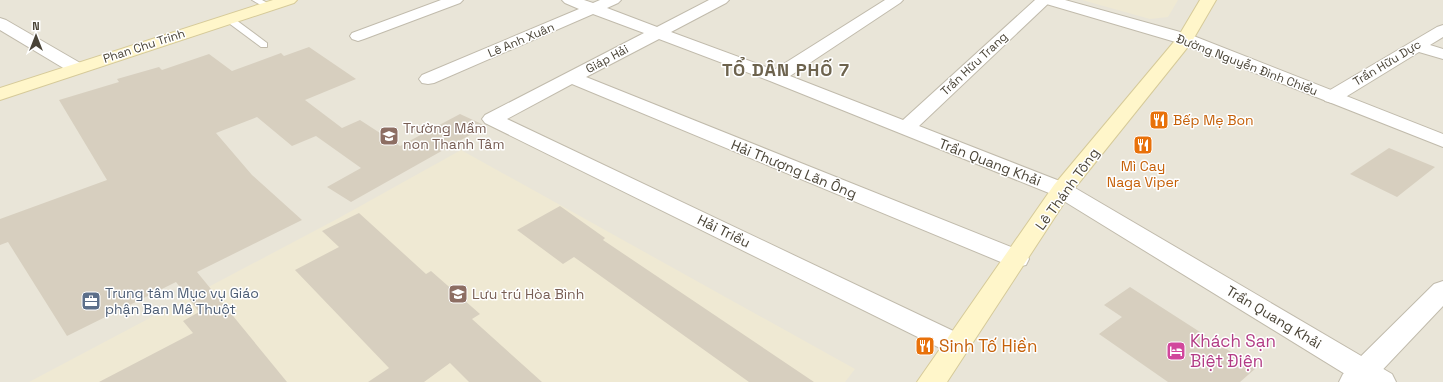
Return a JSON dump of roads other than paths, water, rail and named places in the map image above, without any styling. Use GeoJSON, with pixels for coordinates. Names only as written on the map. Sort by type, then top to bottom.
{"type":"FeatureCollection","features":[{"type":"Feature","properties":{"kind":"main road","name":"Phan Chu Trinh"},"geometry":{"type":"LineString","coordinates":[[0,94],[229,19],[262,3],[289,0]]}},
{"type":"Feature","properties":{"kind":"main road","name":"Lê Thánh Tông"},"geometry":{"type":"LineString","coordinates":[[930,382],[1062,190],[1185,39],[1208,0]]}},
{"type":"Feature","properties":{"kind":"street"},"geometry":{"type":"LineString","coordinates":[[358,36],[455,0]]}},
{"type":"Feature","properties":{"kind":"street","name":"Trần Quang Khải"},"geometry":{"type":"LineString","coordinates":[[570,0],[776,77],[1062,190],[1366,378]]}},
{"type":"Feature","properties":{"kind":"street","name":"Lê Anh Xuân"},"geometry":{"type":"LineString","coordinates":[[428,79],[613,0]]}},
{"type":"Feature","properties":{"kind":"street","name":"Giáp Hải"},"geometry":{"type":"LineString","coordinates":[[492,119],[721,0]]}},
{"type":"Feature","properties":{"kind":"street"},"geometry":{"type":"LineString","coordinates":[[776,77],[895,0]]}},
{"type":"Feature","properties":{"kind":"street","name":"Trần Hữu Trang"},"geometry":{"type":"LineString","coordinates":[[905,129],[1044,0]]}},
{"type":"Feature","properties":{"kind":"street","name":"Đường Nguyễn Đình Chiểu"},"geometry":{"type":"LineString","coordinates":[[1048,0],[1185,39],[1443,141]]}},
{"type":"Feature","properties":{"kind":"street"},"geometry":{"type":"LineString","coordinates":[[0,23],[76,68]]}},
{"type":"Feature","properties":{"kind":"street","name":"Trần Hữu Dực"},"geometry":{"type":"LineString","coordinates":[[1332,97],[1443,30]]}},
{"type":"Feature","properties":{"kind":"street"},"geometry":{"type":"LineString","coordinates":[[1417,46],[1443,54]]}},
{"type":"Feature","properties":{"kind":"street","name":"Hải Thượng Lãn Ông"},"geometry":{"type":"LineString","coordinates":[[572,78],[1016,259]]}},
{"type":"Feature","properties":{"kind":"street","name":"Hải Triều"},"geometry":{"type":"LineString","coordinates":[[492,119],[956,344]]}},
{"type":"Feature","properties":{"kind":"street"},"geometry":{"type":"LineString","coordinates":[[1366,378],[1443,290]]}},
{"type":"Feature","properties":{"kind":"lane"},"geometry":{"type":"LineString","coordinates":[[229,19],[264,45]]}},
{"type":"Feature","properties":{"kind":"place","name":"Bếp Mẹ Bon"},"geometry":{"type":"Point","coordinates":[1159,120]}},
{"type":"Feature","properties":{"kind":"place","name":"Trường Mầm non Thanh Tâm"},"geometry":{"type":"Point","coordinates":[389,136]}},
{"type":"Feature","properties":{"kind":"place","name":"Mì Cay Naga Viper"},"geometry":{"type":"Point","coordinates":[1143,145]}},
{"type":"Feature","properties":{"kind":"place","name":"Lưu trú Hòa Bình"},"geometry":{"type":"Point","coordinates":[458,294]}},
{"type":"Feature","properties":{"kind":"place","name":"Trung tâm Mục vụ Giáo phận Ban Mê Thuột"},"geometry":{"type":"Point","coordinates":[91,301]}},
{"type":"Feature","properties":{"kind":"place","name":"Sinh Tố Hiền"},"geometry":{"type":"Point","coordinates":[925,346]}},
{"type":"Feature","properties":{"kind":"place","name":"Khách Sạn Biệt Điện"},"geometry":{"type":"Point","coordinates":[1176,351]}},
{"type":"Feature","properties":{"kind":"district","name":"TỔ DÂN PHỐ 7"},"geometry":{"type":"Point","coordinates":[786,70]}}]}
